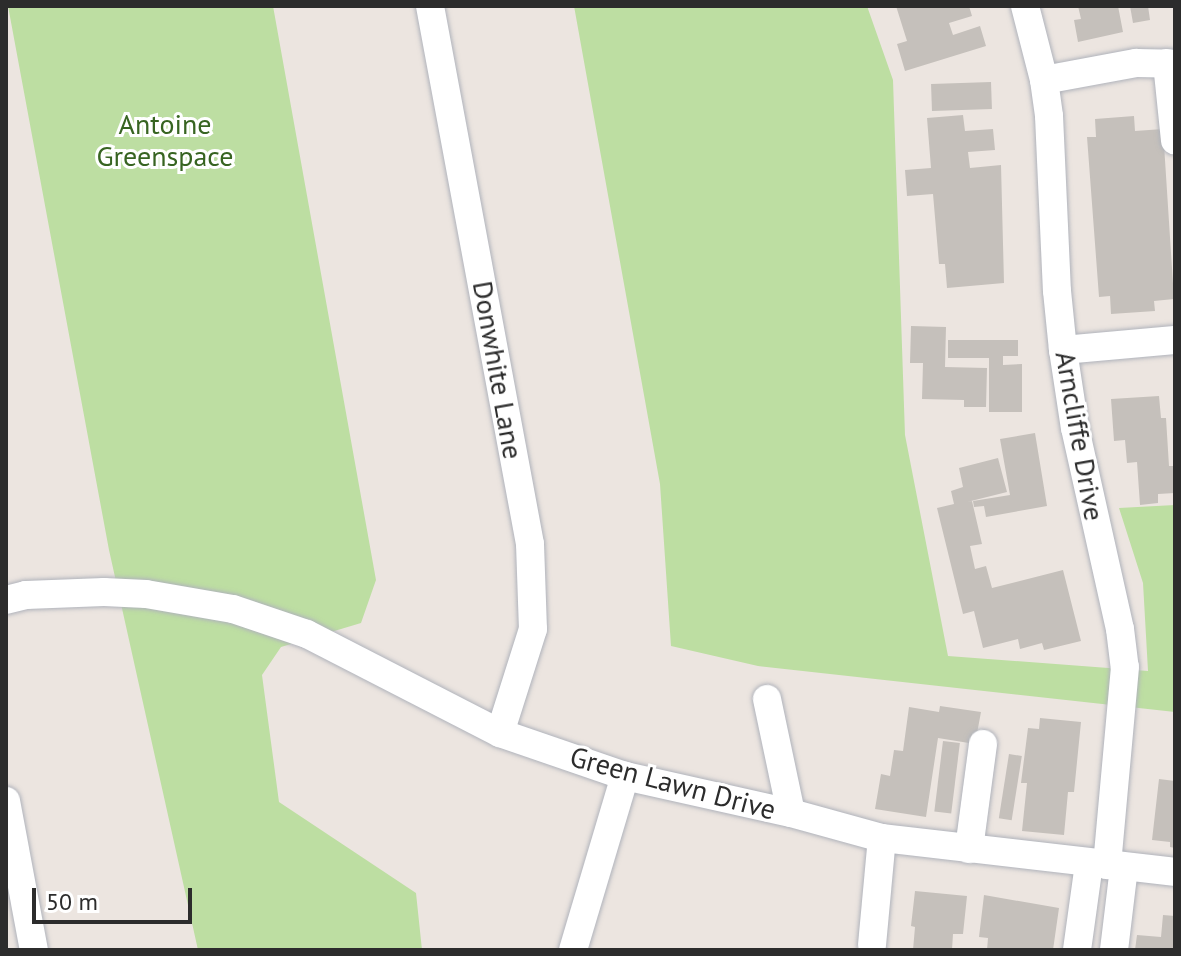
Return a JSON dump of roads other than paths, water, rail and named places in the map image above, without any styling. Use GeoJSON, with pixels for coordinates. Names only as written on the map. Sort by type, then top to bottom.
{"type":"FeatureCollection","features":[{"type":"Feature","properties":{"kind":"street","name":"Donwhite Lane"},"geometry":{"type":"LineString","coordinates":[[430,6],[530,544],[533,629],[500,733]]}},
{"type":"Feature","properties":{"kind":"street","name":"Arncliffe Drive"},"geometry":{"type":"LineString","coordinates":[[1025,6],[1044,80],[1053,161],[1057,291],[1063,350],[1075,428],[1120,629],[1125,667],[1106,865]]}},
{"type":"Feature","properties":{"kind":"street"},"geometry":{"type":"LineString","coordinates":[[1044,80],[1136,63],[1171,64],[1175,141]]}},
{"type":"Feature","properties":{"kind":"street"},"geometry":{"type":"LineString","coordinates":[[1063,350],[1175,340]]}},
{"type":"Feature","properties":{"kind":"street","name":"Green Lawn Drive"},"geometry":{"type":"LineString","coordinates":[[6,600],[39,594],[104,592],[146,594],[233,609],[307,634],[500,733],[625,776],[791,813],[882,838],[1175,872]]}},
{"type":"Feature","properties":{"kind":"street"},"geometry":{"type":"LineString","coordinates":[[767,699],[791,813]]}},
{"type":"Feature","properties":{"kind":"street"},"geometry":{"type":"LineString","coordinates":[[969,849],[983,744]]}},
{"type":"Feature","properties":{"kind":"street"},"geometry":{"type":"LineString","coordinates":[[573,950],[625,776]]}},
{"type":"Feature","properties":{"kind":"street"},"geometry":{"type":"LineString","coordinates":[[6,801],[34,950]]}},
{"type":"Feature","properties":{"kind":"street"},"geometry":{"type":"LineString","coordinates":[[872,945],[882,838]]}},
{"type":"Feature","properties":{"kind":"street"},"geometry":{"type":"LineString","coordinates":[[1077,950],[1106,865]]}},
{"type":"Feature","properties":{"kind":"street"},"geometry":{"type":"LineString","coordinates":[[1106,865],[1114,950]]}},
{"type":"Feature","properties":{"kind":"park label","name":"Antoine Greenspace"},"geometry":{"type":"Point","coordinates":[165,140]}}]}
